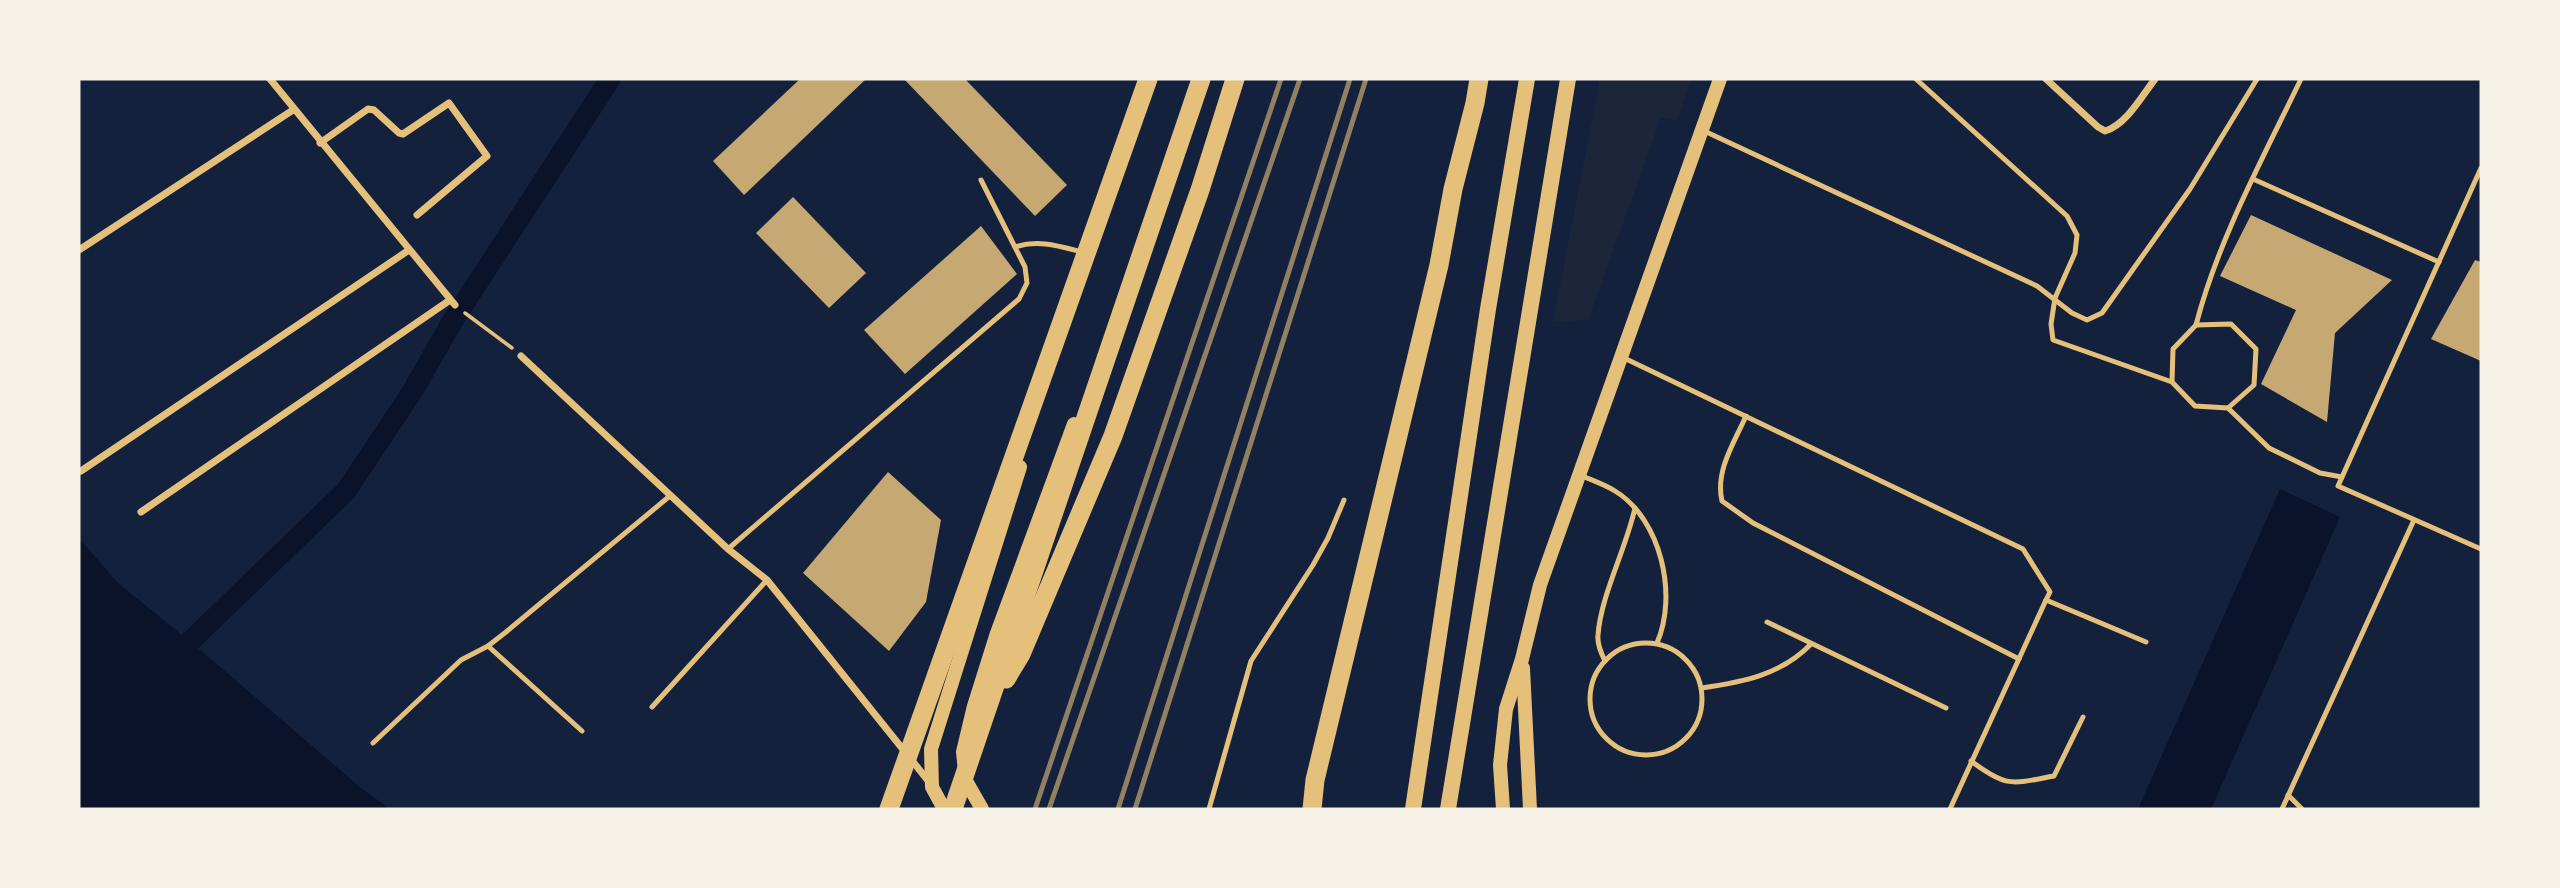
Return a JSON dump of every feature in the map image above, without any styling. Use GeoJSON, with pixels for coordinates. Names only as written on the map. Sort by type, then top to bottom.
{"type":"FeatureCollection","features":[{"type":"Feature","properties":{"kind":"highway"},"geometry":{"type":"LineString","coordinates":[[889,809],[1148,79]]}},
{"type":"Feature","properties":{"kind":"highway"},"geometry":{"type":"LineString","coordinates":[[953,809],[1201,79]]}},
{"type":"Feature","properties":{"kind":"highway"},"geometry":{"type":"LineString","coordinates":[[986,713],[1021,654],[1113,436],[1200,191],[1235,79]]}},
{"type":"Feature","properties":{"kind":"highway"},"geometry":{"type":"LineString","coordinates":[[1311,809],[1315,780],[1439,265],[1453,189],[1479,79]]}},
{"type":"Feature","properties":{"kind":"main road"},"geometry":{"type":"LineString","coordinates":[[944,809],[932,787],[931,749],[1028,440],[1092,255],[1122,128],[1140,79]]}},
{"type":"Feature","properties":{"kind":"main road"},"geometry":{"type":"LineString","coordinates":[[982,809],[966,781],[963,752],[974,706],[996,636],[1127,282],[1186,146],[1209,79]]}},
{"type":"Feature","properties":{"kind":"main road"},"geometry":{"type":"LineString","coordinates":[[1413,809],[1488,309],[1527,79]]}},
{"type":"Feature","properties":{"kind":"main road"},"geometry":{"type":"LineString","coordinates":[[1448,809],[1568,79]]}},
{"type":"Feature","properties":{"kind":"main road"},"geometry":{"type":"LineString","coordinates":[[1503,809],[1500,765],[1506,709],[1522,659],[1540,585],[1720,79]]}},
{"type":"Feature","properties":{"kind":"main road"},"geometry":{"type":"LineString","coordinates":[[1522,659],[1530,809]]}},
{"type":"Feature","properties":{"kind":"street"},"geometry":{"type":"LineString","coordinates":[[141,512],[452,303],[270,79]]}},
{"type":"Feature","properties":{"kind":"street"},"geometry":{"type":"LineString","coordinates":[[2046,79],[2105,131],[2113,129],[2126,116],[2155,79]]}},
{"type":"Feature","properties":{"kind":"street"},"geometry":{"type":"LineString","coordinates":[[320,143],[368,109],[374,110],[402,134],[449,103],[487,156],[417,215]]}},
{"type":"Feature","properties":{"kind":"street"},"geometry":{"type":"LineString","coordinates":[[79,250],[293,110]]}},
{"type":"Feature","properties":{"kind":"street"},"geometry":{"type":"LineString","coordinates":[[81,471],[409,250]]}},
{"type":"Feature","properties":{"kind":"street"},"geometry":{"type":"LineString","coordinates":[[521,356],[728,549],[767,580],[932,787]]}},
{"type":"Feature","properties":{"kind":"lane"},"geometry":{"type":"LineString","coordinates":[[1916,79],[2067,216],[2077,235],[2074,253],[2055,298],[2051,324],[2053,340],[2172,382],[2195,406],[2228,408],[2269,448],[2320,473],[2342,477]]}},
{"type":"Feature","properties":{"kind":"lane"},"geometry":{"type":"LineString","coordinates":[[1702,130],[2038,286],[2072,313],[2087,320],[2102,313],[2190,189],[2257,79]]}},
{"type":"Feature","properties":{"kind":"lane"},"geometry":{"type":"LineString","coordinates":[[2172,382],[2173,349],[2196,325],[2205,289],[2253,178],[2301,79]]}},
{"type":"Feature","properties":{"kind":"lane"},"geometry":{"type":"LineString","coordinates":[[2481,168],[2338,486],[2481,549]]}},
{"type":"Feature","properties":{"kind":"lane"},"geometry":{"type":"LineString","coordinates":[[2253,178],[2439,262]]}},
{"type":"Feature","properties":{"kind":"lane"},"geometry":{"type":"LineString","coordinates":[[728,549],[1019,299],[1027,283],[1025,267],[981,180]]}},
{"type":"Feature","properties":{"kind":"lane"},"geometry":{"type":"LineString","coordinates":[[1015,247],[1050,243],[1092,255]]}},
{"type":"Feature","properties":{"kind":"lane"},"geometry":{"type":"LineString","coordinates":[[2196,325],[2231,324],[2256,349],[2254,384],[2228,408]]}},
{"type":"Feature","properties":{"kind":"lane"},"geometry":{"type":"LineString","coordinates":[[1621,357],[2023,549],[2050,592],[1950,809]]}},
{"type":"Feature","properties":{"kind":"lane"},"geometry":{"type":"LineString","coordinates":[[1746,416],[1724,463],[1719,487],[1722,501],[1753,523],[2019,659]]}},
{"type":"Feature","properties":{"kind":"lane"},"geometry":{"type":"LineString","coordinates":[[1580,475],[1615,491],[1635,508],[1652,534],[1660,553],[1665,591],[1661,634],[1657,643]]}},
{"type":"Feature","properties":{"kind":"lane"},"geometry":{"type":"LineString","coordinates":[[373,743],[461,660],[488,646],[671,495]]}},
{"type":"Feature","properties":{"kind":"lane"},"geometry":{"type":"LineString","coordinates":[[1209,809],[1251,661],[1313,565],[1344,500]]}},
{"type":"Feature","properties":{"kind":"lane"},"geometry":{"type":"LineString","coordinates":[[1605,661],[1598,636],[1602,612],[1635,508]]}},
{"type":"Feature","properties":{"kind":"lane"},"geometry":{"type":"LineString","coordinates":[[2282,809],[2414,520]]}},
{"type":"Feature","properties":{"kind":"lane"},"geometry":{"type":"LineString","coordinates":[[652,707],[767,580]]}},
{"type":"Feature","properties":{"kind":"lane"},"geometry":{"type":"LineString","coordinates":[[2046,600],[2146,642]]}},
{"type":"Feature","properties":{"kind":"lane"},"geometry":{"type":"LineString","coordinates":[[1768,622],[1946,708]]}},
{"type":"Feature","properties":{"kind":"lane"},"geometry":{"type":"LineString","coordinates":[[1657,643],[1673,649],[1686,659],[1696,672],[1702,688],[1701,712],[1695,727],[1684,740],[1662,752],[1646,755],[1632,753],[1607,739],[1592,715],[1592,686],[1605,661],[1629,645],[1657,643]]}},
{"type":"Feature","properties":{"kind":"lane"},"geometry":{"type":"LineString","coordinates":[[1702,688],[1741,682],[1763,675],[1790,662],[1811,644]]}},
{"type":"Feature","properties":{"kind":"lane"},"geometry":{"type":"LineString","coordinates":[[488,646],[582,731]]}},
{"type":"Feature","properties":{"kind":"lane"},"geometry":{"type":"LineString","coordinates":[[1971,761],[1995,779],[2013,784],[2054,776],[2083,717]]}},
{"type":"Feature","properties":{"kind":"lane"},"geometry":{"type":"LineString","coordinates":[[2288,795],[2302,809]]}},
{"type":"Feature","properties":{"kind":"path"},"geometry":{"type":"LineString","coordinates":[[452,303],[521,356]]}},
{"type":"Feature","properties":{"kind":"shaded area"},"geometry":{"type":"Polygon","coordinates":[[[1600,79],[1691,79],[1677,121],[1661,118],[1588,320],[1553,322],[1600,79]]]}},
{"type":"Feature","properties":{"kind":"shaded area"},"geometry":{"type":"Polygon","coordinates":[[[2280,489],[2340,517],[2211,809],[2138,809],[2280,489]]]}},
{"type":"Feature","properties":{"kind":"shaded area"},"geometry":{"type":"Polygon","coordinates":[[[79,538],[117,582],[361,788],[390,809],[79,809],[79,538]]]}},
{"type":"Feature","properties":{"kind":"building"},"geometry":{"type":"Polygon","coordinates":[[[800,79],[866,79],[744,195],[713,161],[800,79]]]}},
{"type":"Feature","properties":{"kind":"building"},"geometry":{"type":"Polygon","coordinates":[[[904,79],[965,79],[1067,185],[1035,216],[904,79]]]}},
{"type":"Feature","properties":{"kind":"building"},"geometry":{"type":"Polygon","coordinates":[[[793,197],[866,273],[829,308],[756,233],[793,197]]]}},
{"type":"Feature","properties":{"kind":"building"},"geometry":{"type":"Polygon","coordinates":[[[2251,215],[2392,280],[2335,333],[2327,422],[2261,384],[2296,310],[2220,276],[2251,215]]]}},
{"type":"Feature","properties":{"kind":"building"},"geometry":{"type":"Polygon","coordinates":[[[981,226],[1017,274],[905,374],[864,330],[981,226]]]}},
{"type":"Feature","properties":{"kind":"building"},"geometry":{"type":"Polygon","coordinates":[[[2475,260],[2481,262],[2481,361],[2431,339],[2475,260]]]}},
{"type":"Feature","properties":{"kind":"building"},"geometry":{"type":"Polygon","coordinates":[[[888,472],[941,520],[926,602],[889,651],[803,573],[888,472]]]}},
{"type":"Feature","properties":{"kind":"waterway"},"geometry":{"type":"LineString","coordinates":[[170,661],[346,491],[412,392],[452,322],[610,79]]}},
{"type":"Feature","properties":{"kind":"railway"},"geometry":{"type":"LineString","coordinates":[[1035,809],[1281,79]]}},
{"type":"Feature","properties":{"kind":"railway"},"geometry":{"type":"LineString","coordinates":[[1049,809],[1300,79]]}},
{"type":"Feature","properties":{"kind":"railway"},"geometry":{"type":"LineString","coordinates":[[1118,809],[1350,79]]}},
{"type":"Feature","properties":{"kind":"railway"},"geometry":{"type":"LineString","coordinates":[[1135,809],[1366,79]]}}]}
